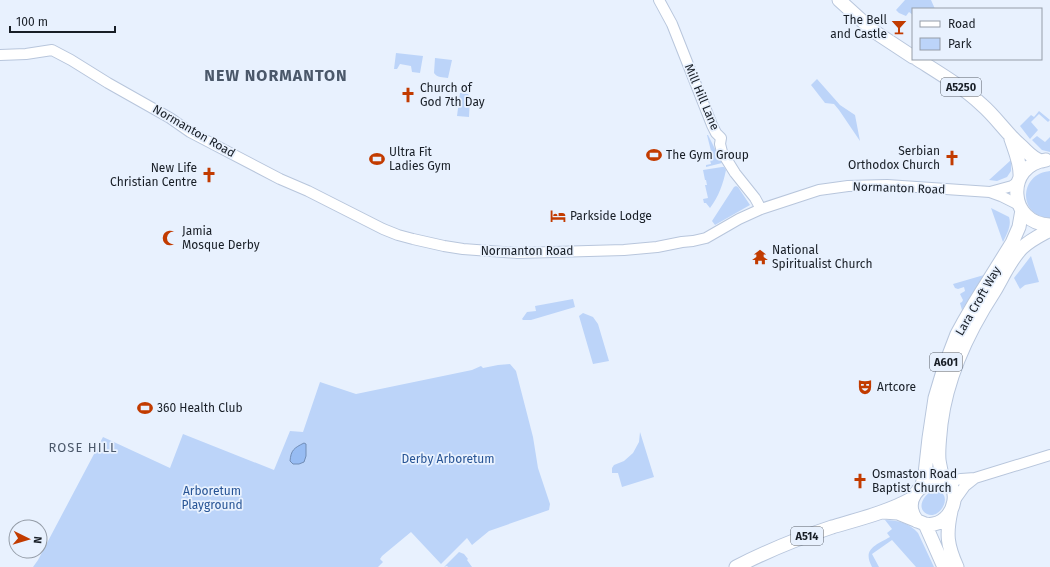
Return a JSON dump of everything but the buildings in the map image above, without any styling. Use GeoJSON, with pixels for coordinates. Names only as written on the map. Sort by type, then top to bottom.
{"type":"FeatureCollection","features":[{"type":"Feature","properties":{"kind":"main road"},"geometry":{"type":"LineString","coordinates":[[839,0],[875,32],[912,56]]}},
{"type":"Feature","properties":{"kind":"main road","name":"A5250"},"geometry":{"type":"LineString","coordinates":[[919,60],[973,96],[991,114],[1010,137],[1033,158],[1046,161]]}},
{"type":"Feature","properties":{"kind":"main road","name":"A5250"},"geometry":{"type":"LineString","coordinates":[[1010,137],[1020,166],[1021,172],[1019,180]]}},
{"type":"Feature","properties":{"kind":"main road"},"geometry":{"type":"LineString","coordinates":[[1019,180],[1029,167],[1035,163],[1046,161]]}},
{"type":"Feature","properties":{"kind":"main road","name":"A601"},"geometry":{"type":"LineString","coordinates":[[1019,180],[1016,193],[1020,208]]}},
{"type":"Feature","properties":{"kind":"main road"},"geometry":{"type":"LineString","coordinates":[[1020,208],[1034,221],[1050,225]]}},
{"type":"Feature","properties":{"kind":"main road","name":"Lara Croft Way"},"geometry":{"type":"LineString","coordinates":[[921,488],[926,469],[928,438],[935,398],[944,368],[960,329],[1012,243],[1019,227],[1020,208]]}},
{"type":"Feature","properties":{"kind":"main road","name":"Lara Croft Way"},"geometry":{"type":"LineString","coordinates":[[945,482],[939,459],[942,414],[956,364],[967,339],[988,301],[1016,256],[1023,247],[1038,236],[1050,230]]}},
{"type":"Feature","properties":{"kind":"main road"},"geometry":{"type":"LineString","coordinates":[[921,488],[932,482],[945,482]]}},
{"type":"Feature","properties":{"kind":"main road","name":"A601"},"geometry":{"type":"LineString","coordinates":[[945,482],[951,485],[953,489],[953,505],[948,536],[951,554],[957,567]]}},
{"type":"Feature","properties":{"kind":"main road","name":"A601"},"geometry":{"type":"LineString","coordinates":[[913,498],[921,488]]}},
{"type":"Feature","properties":{"kind":"main road"},"geometry":{"type":"LineString","coordinates":[[913,498],[912,514],[921,522],[944,567]]}},
{"type":"Feature","properties":{"kind":"main road","name":"A514"},"geometry":{"type":"LineString","coordinates":[[736,567],[786,544],[880,512],[913,498]]}},
{"type":"Feature","properties":{"kind":"main road"},"geometry":{"type":"LineString","coordinates":[[921,522],[932,525],[941,522],[947,517],[953,505]]}},
{"type":"Feature","properties":{"kind":"main road","name":"A514"},"geometry":{"type":"LineString","coordinates":[[880,512],[898,513],[921,522]]}},
{"type":"Feature","properties":{"kind":"street","name":"Mill Hill Lane"},"geometry":{"type":"LineString","coordinates":[[659,0],[672,24],[712,125],[716,133],[721,138],[720,144],[722,152],[735,173],[755,198],[761,209]]}},
{"type":"Feature","properties":{"kind":"street","name":"Normanton Road"},"geometry":{"type":"LineString","coordinates":[[0,55],[26,54],[52,50],[170,118],[190,132],[280,179],[308,191],[383,229],[412,239],[463,249],[504,253],[641,249],[693,241],[706,238],[739,219],[761,209],[819,190],[848,186],[887,185],[990,192],[1001,196],[1020,208]]}},
{"type":"Feature","properties":{"kind":"street","name":"Normanton Road"},"geometry":{"type":"LineString","coordinates":[[990,192],[1012,186],[1019,180]]}},
{"type":"Feature","properties":{"kind":"street"},"geometry":{"type":"LineString","coordinates":[[945,482],[975,478],[1050,455]]}},
{"type":"Feature","properties":{"kind":"street"},"geometry":{"type":"LineString","coordinates":[[953,505],[965,486],[975,478]]}},
{"type":"Feature","properties":{"kind":"green space"},"geometry":{"type":"Polygon","coordinates":[[[905,0],[931,0],[935,8],[912,8],[912,14],[909,12],[906,16],[896,10],[905,0]]]}},
{"type":"Feature","properties":{"kind":"green space"},"geometry":{"type":"Polygon","coordinates":[[[396,53],[423,56],[420,73],[412,72],[411,66],[400,64],[397,69],[394,69],[396,53]]]}},
{"type":"Feature","properties":{"kind":"green space"},"geometry":{"type":"Polygon","coordinates":[[[435,58],[452,60],[448,78],[438,77],[435,75],[435,58]]]}},
{"type":"Feature","properties":{"kind":"green space"},"geometry":{"type":"Polygon","coordinates":[[[817,79],[840,105],[855,115],[860,141],[834,104],[825,103],[811,85],[817,79]]]}},
{"type":"Feature","properties":{"kind":"green space"},"geometry":{"type":"Polygon","coordinates":[[[460,93],[468,94],[470,97],[469,117],[457,116],[460,93]]]}},
{"type":"Feature","properties":{"kind":"green space"},"geometry":{"type":"Polygon","coordinates":[[[1039,111],[1050,120],[1048,122],[1039,114],[1031,122],[1038,130],[1030,139],[1020,126],[1031,115],[1034,117],[1039,111]]]}},
{"type":"Feature","properties":{"kind":"green space"},"geometry":{"type":"Polygon","coordinates":[[[707,135],[722,163],[706,167],[706,165],[711,164],[709,156],[712,155],[707,135]]]}},
{"type":"Feature","properties":{"kind":"green space"},"geometry":{"type":"Polygon","coordinates":[[[1037,136],[1045,142],[1050,137],[1050,152],[1042,150],[1032,140],[1037,136]]]}},
{"type":"Feature","properties":{"kind":"green space"},"geometry":{"type":"Polygon","coordinates":[[[1011,160],[1011,171],[1007,177],[997,181],[989,180],[1011,160]]]}},
{"type":"Feature","properties":{"kind":"green space"},"geometry":{"type":"Polygon","coordinates":[[[724,167],[726,170],[724,180],[710,208],[706,203],[704,203],[703,199],[708,198],[705,185],[707,185],[703,170],[724,167]]]}},
{"type":"Feature","properties":{"kind":"green space"},"geometry":{"type":"Polygon","coordinates":[[[1050,171],[1050,218],[1040,216],[1032,211],[1026,195],[1032,179],[1040,174],[1050,171]]]}},
{"type":"Feature","properties":{"kind":"green space"},"geometry":{"type":"Polygon","coordinates":[[[736,186],[750,205],[715,225],[712,221],[736,186]]]}},
{"type":"Feature","properties":{"kind":"green space"},"geometry":{"type":"Polygon","coordinates":[[[991,208],[1009,217],[1009,227],[1003,242],[991,208]]]}},
{"type":"Feature","properties":{"kind":"green space"},"geometry":{"type":"Polygon","coordinates":[[[1031,256],[1039,282],[1025,285],[1020,289],[1014,278],[1031,256]]]}},
{"type":"Feature","properties":{"kind":"green space"},"geometry":{"type":"Polygon","coordinates":[[[984,275],[962,310],[960,303],[963,300],[960,294],[965,291],[964,287],[958,289],[955,288],[953,284],[984,275]]]}},
{"type":"Feature","properties":{"kind":"green space"},"geometry":{"type":"Polygon","coordinates":[[[573,299],[575,307],[531,320],[522,319],[527,312],[536,311],[535,306],[573,299]]]}},
{"type":"Feature","properties":{"kind":"green space"},"geometry":{"type":"Polygon","coordinates":[[[583,313],[593,317],[598,324],[609,361],[593,364],[579,316],[583,313]]]}},
{"type":"Feature","properties":{"kind":"green space","name":"Derby Arboretum"},"geometry":{"type":"Polygon","coordinates":[[[510,364],[516,371],[533,437],[538,468],[550,504],[549,510],[489,531],[472,545],[467,538],[441,564],[411,532],[382,556],[380,559],[383,562],[378,567],[33,567],[39,559],[48,559],[48,541],[103,437],[170,468],[183,434],[274,470],[290,431],[303,432],[320,382],[356,394],[472,370],[481,366],[483,368],[510,364]]]}},
{"type":"Feature","properties":{"kind":"green space"},"geometry":{"type":"Polygon","coordinates":[[[640,432],[654,477],[622,487],[618,473],[612,473],[612,468],[614,465],[624,461],[633,453],[639,442],[640,432]]]}},
{"type":"Feature","properties":{"kind":"green space"},"geometry":{"type":"Polygon","coordinates":[[[934,490],[941,492],[945,500],[941,510],[932,515],[923,511],[922,505],[927,494],[934,490]]]}},
{"type":"Feature","properties":{"kind":"green space"},"geometry":{"type":"Polygon","coordinates":[[[885,520],[903,523],[915,530],[918,533],[934,567],[916,567],[892,540],[872,554],[879,567],[872,567],[869,561],[869,556],[872,548],[890,537],[887,533],[892,529],[885,520]]]}},
{"type":"Feature","properties":{"kind":"green space"},"geometry":{"type":"Polygon","coordinates":[[[459,552],[464,554],[472,567],[444,567],[459,552]]]}},
{"type":"Feature","properties":{"kind":"shaded area"},"geometry":{"type":"Polygon","coordinates":[[[304,443],[306,444],[306,456],[304,462],[293,464],[290,461],[292,452],[295,448],[304,443]]]}},
{"type":"Feature","properties":{"kind":"place","name":"The Bell and Castle"},"geometry":{"type":"Point","coordinates":[899,27]}},
{"type":"Feature","properties":{"kind":"place","name":"Church of God 7th Day"},"geometry":{"type":"Point","coordinates":[408,95]}},
{"type":"Feature","properties":{"kind":"place","name":"The Gym Group"},"geometry":{"type":"Point","coordinates":[654,155]}},
{"type":"Feature","properties":{"kind":"place","name":"Serbian Orthodox Church"},"geometry":{"type":"Point","coordinates":[952,158]}},
{"type":"Feature","properties":{"kind":"place","name":"Ultra Fit Ladies Gym"},"geometry":{"type":"Point","coordinates":[377,159]}},
{"type":"Feature","properties":{"kind":"place","name":"New Life Christian Centre"},"geometry":{"type":"Point","coordinates":[209,175]}},
{"type":"Feature","properties":{"kind":"place","name":"Parkside Lodge"},"geometry":{"type":"Point","coordinates":[558,216]}},
{"type":"Feature","properties":{"kind":"place","name":"Jamia Mosque Derby"},"geometry":{"type":"Point","coordinates":[170,238]}},
{"type":"Feature","properties":{"kind":"place","name":"National Spiritualist Church"},"geometry":{"type":"Point","coordinates":[760,257]}},
{"type":"Feature","properties":{"kind":"place","name":"Artcore"},"geometry":{"type":"Point","coordinates":[865,387]}},
{"type":"Feature","properties":{"kind":"place","name":"360 Health Club"},"geometry":{"type":"Point","coordinates":[145,408]}},
{"type":"Feature","properties":{"kind":"place","name":"Osmaston Road Baptist Church"},"geometry":{"type":"Point","coordinates":[860,481]}},
{"type":"Feature","properties":{"kind":"district","name":"NEW NORMANTON"},"geometry":{"type":"Point","coordinates":[276,75]}},
{"type":"Feature","properties":{"kind":"district","name":"ROSE HILL"},"geometry":{"type":"Point","coordinates":[83,447]}},
{"type":"Feature","properties":{"kind":"park label","name":"Arboretum Playground"},"geometry":{"type":"Point","coordinates":[212,498]}}]}
